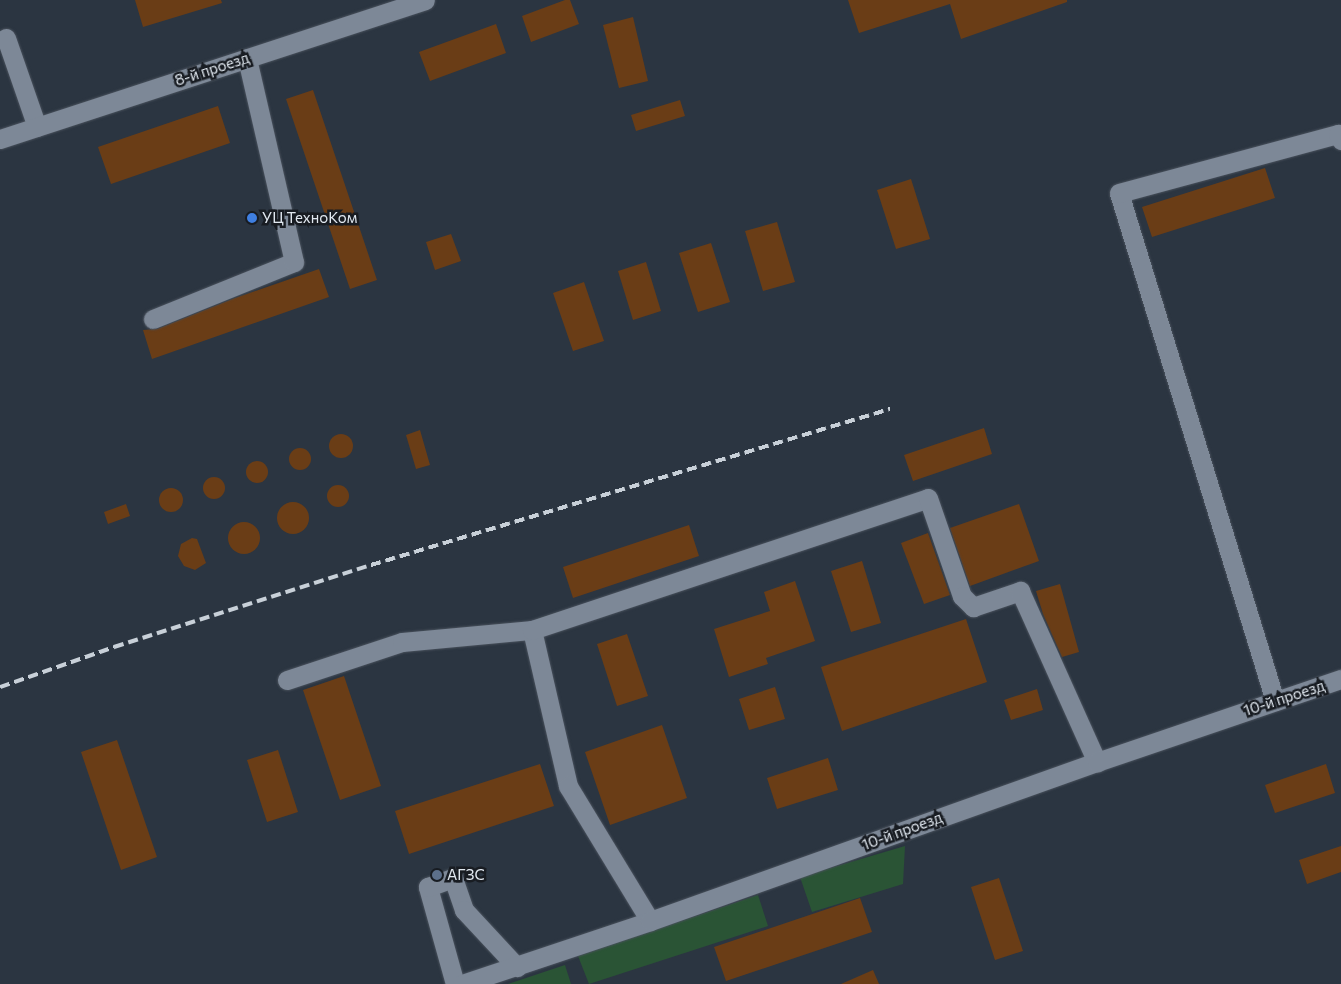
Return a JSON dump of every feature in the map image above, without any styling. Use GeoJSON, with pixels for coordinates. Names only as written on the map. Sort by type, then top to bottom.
{"type":"FeatureCollection","features":[{"type":"Feature","properties":{"kind":"street","name":"8-й проезд"},"geometry":{"type":"LineString","coordinates":[[0,139],[415,1]]}},
{"type":"Feature","properties":{"kind":"street"},"geometry":{"type":"LineString","coordinates":[[6,38],[37,127]]}},
{"type":"Feature","properties":{"kind":"street"},"geometry":{"type":"LineString","coordinates":[[153,319],[294,262],[247,58]]}},
{"type":"Feature","properties":{"kind":"street"},"geometry":{"type":"LineString","coordinates":[[1275,700],[1119,193],[1338,134],[1341,140]]}},
{"type":"Feature","properties":{"kind":"street"},"geometry":{"type":"LineString","coordinates":[[287,680],[402,642],[532,630],[928,498],[962,596],[967,602],[973,607],[1020,591],[1097,762]]}},
{"type":"Feature","properties":{"kind":"street"},"geometry":{"type":"LineString","coordinates":[[532,630],[568,786],[650,921]]}},
{"type":"Feature","properties":{"kind":"street","name":"10-й проезд"},"geometry":{"type":"LineString","coordinates":[[462,984],[650,921],[1097,762],[1341,679]]}},
{"type":"Feature","properties":{"kind":"street"},"geometry":{"type":"LineString","coordinates":[[455,984],[428,887],[454,878],[464,910],[517,967]]}},
{"type":"Feature","properties":{"kind":"green space"},"geometry":{"type":"Polygon","coordinates":[[[905,846],[903,884],[812,912],[800,877],[905,846]]]}},
{"type":"Feature","properties":{"kind":"green space"},"geometry":{"type":"Polygon","coordinates":[[[758,895],[768,926],[589,984],[578,956],[758,895]]]}},
{"type":"Feature","properties":{"kind":"green space"},"geometry":{"type":"Polygon","coordinates":[[[565,965],[571,984],[508,984],[565,965]]]}},
{"type":"Feature","properties":{"kind":"building"},"geometry":{"type":"Polygon","coordinates":[[[135,0],[221,0],[222,3],[143,27],[135,0]]]}},
{"type":"Feature","properties":{"kind":"building"},"geometry":{"type":"Polygon","coordinates":[[[565,0],[570,0],[579,24],[531,42],[522,16],[565,0]]]}},
{"type":"Feature","properties":{"kind":"building"},"geometry":{"type":"Polygon","coordinates":[[[848,0],[1067,0],[1067,2],[961,39],[950,4],[859,33],[848,0]]]}},
{"type":"Feature","properties":{"kind":"building"},"geometry":{"type":"Polygon","coordinates":[[[633,17],[648,81],[619,88],[603,25],[633,17]]]}},
{"type":"Feature","properties":{"kind":"building"},"geometry":{"type":"Polygon","coordinates":[[[496,24],[506,53],[430,81],[419,52],[496,24]]]}},
{"type":"Feature","properties":{"kind":"building"},"geometry":{"type":"Polygon","coordinates":[[[313,90],[377,280],[350,289],[286,99],[313,90]]]}},
{"type":"Feature","properties":{"kind":"building"},"geometry":{"type":"Polygon","coordinates":[[[680,100],[685,116],[636,131],[631,115],[680,100]]]}},
{"type":"Feature","properties":{"kind":"building"},"geometry":{"type":"Polygon","coordinates":[[[218,106],[230,143],[111,184],[98,147],[218,106]]]}},
{"type":"Feature","properties":{"kind":"building"},"geometry":{"type":"Polygon","coordinates":[[[1265,168],[1275,198],[1152,237],[1142,207],[1265,168]]]}},
{"type":"Feature","properties":{"kind":"building"},"geometry":{"type":"Polygon","coordinates":[[[911,179],[930,239],[896,249],[877,190],[911,179]]]}},
{"type":"Feature","properties":{"kind":"building"},"geometry":{"type":"Polygon","coordinates":[[[777,222],[795,282],[763,291],[745,231],[777,222]]]}},
{"type":"Feature","properties":{"kind":"building"},"geometry":{"type":"Polygon","coordinates":[[[451,234],[461,261],[435,270],[426,242],[451,234]]]}},
{"type":"Feature","properties":{"kind":"building"},"geometry":{"type":"Polygon","coordinates":[[[711,243],[730,302],[698,312],[679,253],[711,243]]]}},
{"type":"Feature","properties":{"kind":"building"},"geometry":{"type":"Polygon","coordinates":[[[646,262],[661,311],[633,320],[618,271],[646,262]]]}},
{"type":"Feature","properties":{"kind":"building"},"geometry":{"type":"Polygon","coordinates":[[[319,269],[329,297],[152,359],[143,330],[157,329],[235,298],[319,269]]]}},
{"type":"Feature","properties":{"kind":"building"},"geometry":{"type":"Polygon","coordinates":[[[584,282],[604,341],[573,351],[553,293],[584,282]]]}},
{"type":"Feature","properties":{"kind":"building"},"geometry":{"type":"Polygon","coordinates":[[[984,428],[992,454],[913,481],[904,455],[984,428]]]}},
{"type":"Feature","properties":{"kind":"building"},"geometry":{"type":"Polygon","coordinates":[[[420,430],[430,465],[416,469],[406,435],[420,430]]]}},
{"type":"Feature","properties":{"kind":"building"},"geometry":{"type":"Polygon","coordinates":[[[341,434],[350,437],[353,446],[350,455],[341,458],[332,455],[329,446],[332,437],[341,434]]]}},
{"type":"Feature","properties":{"kind":"building"},"geometry":{"type":"Polygon","coordinates":[[[300,448],[308,451],[311,459],[308,467],[300,470],[292,467],[289,459],[292,451],[300,448]]]}},
{"type":"Feature","properties":{"kind":"building"},"geometry":{"type":"Polygon","coordinates":[[[257,461],[265,464],[268,472],[265,480],[257,483],[249,480],[246,472],[249,464],[257,461]]]}},
{"type":"Feature","properties":{"kind":"building"},"geometry":{"type":"Polygon","coordinates":[[[214,477],[222,480],[225,488],[222,496],[214,499],[206,496],[203,488],[206,480],[214,477]]]}},
{"type":"Feature","properties":{"kind":"building"},"geometry":{"type":"Polygon","coordinates":[[[338,485],[346,488],[349,496],[346,504],[338,507],[330,504],[327,496],[330,488],[338,485]]]}},
{"type":"Feature","properties":{"kind":"building"},"geometry":{"type":"Polygon","coordinates":[[[171,488],[180,491],[183,500],[180,509],[171,512],[162,509],[159,500],[162,491],[171,488]]]}},
{"type":"Feature","properties":{"kind":"building"},"geometry":{"type":"Polygon","coordinates":[[[293,502],[304,507],[309,518],[304,529],[293,534],[282,529],[277,518],[282,507],[293,502]]]}},
{"type":"Feature","properties":{"kind":"building"},"geometry":{"type":"Polygon","coordinates":[[[126,504],[130,516],[108,524],[104,512],[126,504]]]}},
{"type":"Feature","properties":{"kind":"building"},"geometry":{"type":"Polygon","coordinates":[[[1019,504],[1039,561],[970,586],[950,528],[1019,504]]]}},
{"type":"Feature","properties":{"kind":"building"},"geometry":{"type":"Polygon","coordinates":[[[244,522],[255,527],[260,538],[255,549],[244,554],[233,549],[228,538],[233,527],[244,522]]]}},
{"type":"Feature","properties":{"kind":"building"},"geometry":{"type":"Polygon","coordinates":[[[689,525],[699,556],[573,598],[563,567],[689,525]]]}},
{"type":"Feature","properties":{"kind":"building"},"geometry":{"type":"Polygon","coordinates":[[[928,533],[950,595],[924,604],[901,543],[928,533]]]}},
{"type":"Feature","properties":{"kind":"building"},"geometry":{"type":"Polygon","coordinates":[[[192,538],[197,539],[206,563],[195,570],[184,566],[178,556],[181,544],[192,538]]]}},
{"type":"Feature","properties":{"kind":"building"},"geometry":{"type":"Polygon","coordinates":[[[862,561],[881,623],[851,632],[831,571],[862,561]]]}},
{"type":"Feature","properties":{"kind":"building"},"geometry":{"type":"Polygon","coordinates":[[[795,581],[815,641],[766,658],[768,664],[729,677],[714,629],[770,611],[764,592],[795,581]]]}},
{"type":"Feature","properties":{"kind":"building"},"geometry":{"type":"Polygon","coordinates":[[[1060,584],[1079,652],[1062,657],[1043,614],[1036,591],[1060,584]]]}},
{"type":"Feature","properties":{"kind":"building"},"geometry":{"type":"Polygon","coordinates":[[[966,619],[987,682],[842,731],[821,667],[966,619]]]}},
{"type":"Feature","properties":{"kind":"building"},"geometry":{"type":"Polygon","coordinates":[[[627,634],[648,696],[617,706],[597,644],[627,634]]]}},
{"type":"Feature","properties":{"kind":"building"},"geometry":{"type":"Polygon","coordinates":[[[344,676],[381,786],[340,800],[303,690],[344,676]]]}},
{"type":"Feature","properties":{"kind":"building"},"geometry":{"type":"Polygon","coordinates":[[[775,687],[785,719],[749,730],[739,699],[775,687]]]}},
{"type":"Feature","properties":{"kind":"building"},"geometry":{"type":"Polygon","coordinates":[[[1037,689],[1043,710],[1011,720],[1004,700],[1037,689]]]}},
{"type":"Feature","properties":{"kind":"building"},"geometry":{"type":"Polygon","coordinates":[[[662,725],[687,798],[610,825],[585,752],[662,725]]]}},
{"type":"Feature","properties":{"kind":"building"},"geometry":{"type":"Polygon","coordinates":[[[117,740],[157,857],[121,870],[81,752],[117,740]]]}},
{"type":"Feature","properties":{"kind":"building"},"geometry":{"type":"Polygon","coordinates":[[[278,750],[298,812],[267,822],[247,760],[278,750]]]}},
{"type":"Feature","properties":{"kind":"building"},"geometry":{"type":"Polygon","coordinates":[[[828,758],[838,790],[777,809],[767,778],[828,758]]]}},
{"type":"Feature","properties":{"kind":"building"},"geometry":{"type":"Polygon","coordinates":[[[540,764],[554,806],[409,854],[395,811],[540,764]]]}},
{"type":"Feature","properties":{"kind":"building"},"geometry":{"type":"Polygon","coordinates":[[[1326,764],[1335,793],[1275,813],[1265,785],[1326,764]]]}},
{"type":"Feature","properties":{"kind":"building"},"geometry":{"type":"Polygon","coordinates":[[[1341,846],[1341,872],[1307,884],[1299,860],[1341,846]]]}},
{"type":"Feature","properties":{"kind":"building"},"geometry":{"type":"Polygon","coordinates":[[[999,878],[1023,951],[995,960],[971,887],[999,878]]]}},
{"type":"Feature","properties":{"kind":"building"},"geometry":{"type":"Polygon","coordinates":[[[860,898],[872,932],[726,981],[714,947],[860,898]]]}},
{"type":"Feature","properties":{"kind":"building"},"geometry":{"type":"Polygon","coordinates":[[[873,970],[879,984],[841,984],[873,970]]]}},
{"type":"Feature","properties":{"kind":"railway"},"geometry":{"type":"LineString","coordinates":[[0,687],[114,647],[371,565],[890,409]]}},
{"type":"Feature","properties":{"kind":"place","name":"УЦ ТехноКом"},"geometry":{"type":"Point","coordinates":[252,218]}},
{"type":"Feature","properties":{"kind":"place","name":"АГЗС"},"geometry":{"type":"Point","coordinates":[437,875]}}]}
